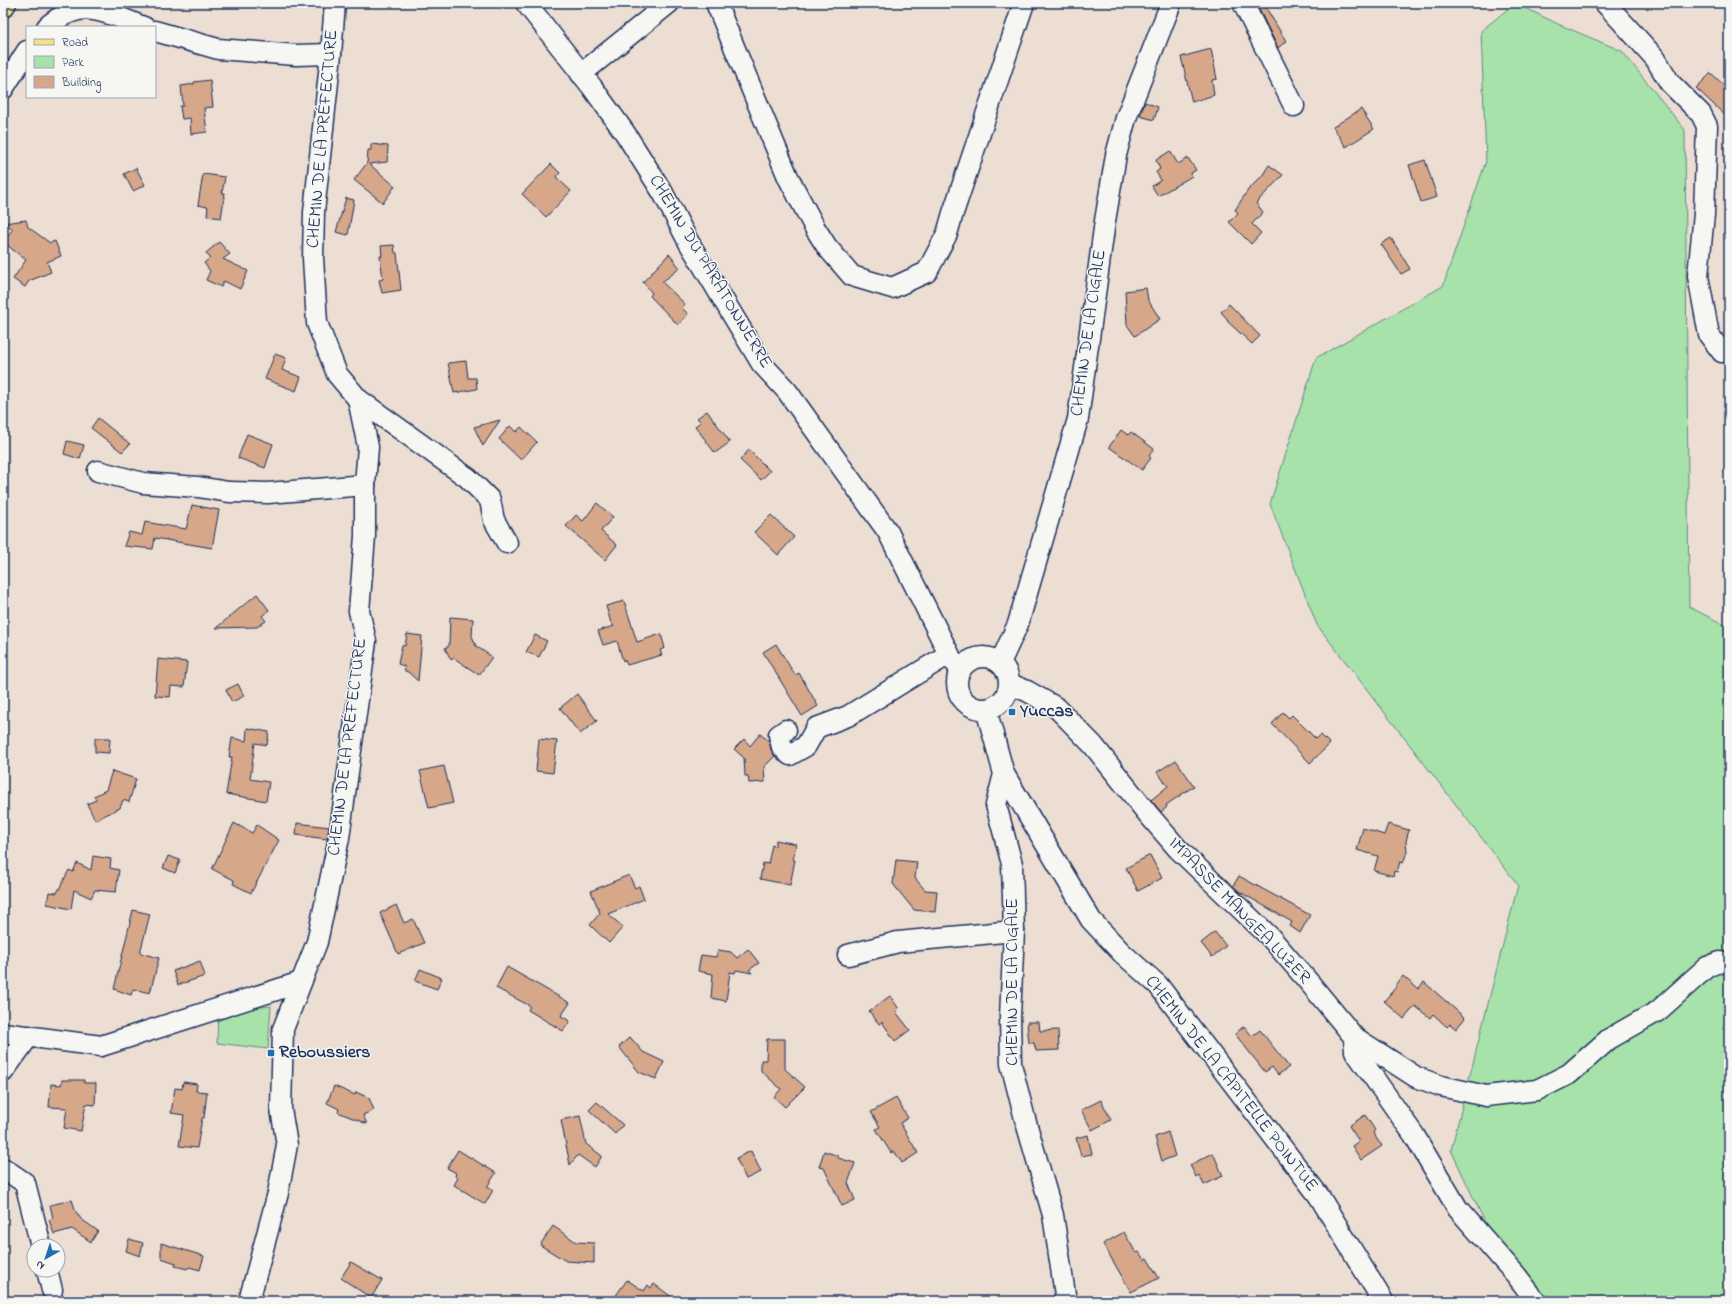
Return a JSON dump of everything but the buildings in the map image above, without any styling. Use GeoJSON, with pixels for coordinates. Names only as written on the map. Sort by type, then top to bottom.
{"type":"FeatureCollection","features":[{"type":"Feature","properties":{"kind":"street","name":"CHEMIN DE LA PRÉFECTURE"},"geometry":{"type":"LineString","coordinates":[[249,1301],[278,1193],[287,1144],[281,1109],[283,1029],[317,942],[339,838],[366,640],[359,611],[365,536],[364,485],[368,447],[358,399],[337,374],[317,323],[313,258],[314,212],[335,3]]}},
{"type":"Feature","properties":{"kind":"street","name":"CHEMIN DU PARATONNERRE"},"geometry":{"type":"LineString","coordinates":[[526,3],[626,134],[663,193],[688,241],[762,364],[787,391],[888,532],[955,661]]}},
{"type":"Feature","properties":{"kind":"street"},"geometry":{"type":"LineString","coordinates":[[581,74],[669,3]]}},
{"type":"Feature","properties":{"kind":"street"},"geometry":{"type":"LineString","coordinates":[[716,3],[788,177],[815,228],[827,247],[852,276],[892,288],[927,272],[947,234],[1024,3]]}},
{"type":"Feature","properties":{"kind":"street","name":"CHEMIN DE LA CIGALE"},"geometry":{"type":"LineString","coordinates":[[1000,663],[1018,624],[1078,419],[1104,221],[1116,155],[1126,118],[1172,3]]}},
{"type":"Feature","properties":{"kind":"street"},"geometry":{"type":"LineString","coordinates":[[1243,3],[1294,106]]}},
{"type":"Feature","properties":{"kind":"street"},"geometry":{"type":"LineString","coordinates":[[1605,3],[1655,58],[1670,83],[1702,114],[1707,126],[1704,214],[1698,276],[1709,334],[1722,352]]}},
{"type":"Feature","properties":{"kind":"street"},"geometry":{"type":"LineString","coordinates":[[48,26],[55,19],[80,9],[108,13],[141,26]]}},
{"type":"Feature","properties":{"kind":"street"},"geometry":{"type":"LineString","coordinates":[[156,31],[218,49],[296,55],[331,54]]}},
{"type":"Feature","properties":{"kind":"street"},"geometry":{"type":"LineString","coordinates":[[3,89],[26,53]]}},
{"type":"Feature","properties":{"kind":"street"},"geometry":{"type":"LineString","coordinates":[[358,399],[468,478],[490,500],[494,520],[506,543]]}},
{"type":"Feature","properties":{"kind":"street"},"geometry":{"type":"LineString","coordinates":[[98,471],[143,483],[198,486],[229,492],[268,493],[364,485]]}},
{"type":"Feature","properties":{"kind":"street"},"geometry":{"type":"LineString","coordinates":[[786,730],[779,735],[782,747],[790,755],[806,746],[816,728],[848,716],[955,661],[967,662],[984,656],[992,658],[1000,663],[1007,673],[1010,684],[1006,696],[998,705],[986,709],[974,708],[964,702],[958,692],[955,661]]}},
{"type":"Feature","properties":{"kind":"street","name":"IMPASSE MANGEA LUZER"},"geometry":{"type":"LineString","coordinates":[[1010,684],[1027,691],[1057,708],[1093,745],[1163,832],[1186,858],[1270,937],[1354,1037],[1355,1051],[1414,1135],[1458,1209],[1516,1275],[1536,1301]]}},
{"type":"Feature","properties":{"kind":"street","name":"CHEMIN DE LA CIGALE"},"geometry":{"type":"LineString","coordinates":[[986,709],[1004,774],[996,805],[1012,864],[1014,930],[1010,1018],[1011,1064],[1025,1119],[1053,1214],[1066,1301]]}},
{"type":"Feature","properties":{"kind":"street","name":"CHEMIN DE LA CAPITELLE POINTUE"},"geometry":{"type":"LineString","coordinates":[[1004,774],[1090,920],[1122,953],[1158,985],[1182,1015],[1319,1196],[1383,1301]]}},
{"type":"Feature","properties":{"kind":"street"},"geometry":{"type":"LineString","coordinates":[[848,954],[898,942],[1014,930]]}},
{"type":"Feature","properties":{"kind":"street"},"geometry":{"type":"LineString","coordinates":[[1354,1037],[1416,1076],[1441,1086],[1486,1096],[1537,1090],[1569,1074],[1609,1039],[1658,1012],[1707,967],[1720,962],[1729,964]]}},
{"type":"Feature","properties":{"kind":"street"},"geometry":{"type":"LineString","coordinates":[[3,1033],[101,1046],[302,982]]}},
{"type":"Feature","properties":{"kind":"street"},"geometry":{"type":"LineString","coordinates":[[3,1072],[29,1036]]}},
{"type":"Feature","properties":{"kind":"street"},"geometry":{"type":"LineString","coordinates":[[3,1168],[25,1184],[39,1238]]}},
{"type":"Feature","properties":{"kind":"street"},"geometry":{"type":"LineString","coordinates":[[49,1278],[52,1290]]}},
{"type":"Feature","properties":{"kind":"green space"},"geometry":{"type":"Polygon","coordinates":[[[1515,3],[1558,24],[1622,51],[1685,130],[1689,607],[1729,627],[1729,1301],[1522,1301],[1451,1150],[1518,885],[1317,625],[1270,504],[1316,358],[1443,286],[1486,161],[1481,31],[1515,3]]]}},
{"type":"Feature","properties":{"kind":"green space"},"geometry":{"type":"Polygon","coordinates":[[[271,1006],[268,1049],[217,1043],[218,1012],[271,1006]]]}},
{"type":"Feature","properties":{"kind":"place","name":"Yuccas"},"geometry":{"type":"Point","coordinates":[1012,712]}},
{"type":"Feature","properties":{"kind":"place","name":"Reboussiers"},"geometry":{"type":"Point","coordinates":[271,1053]}}]}
